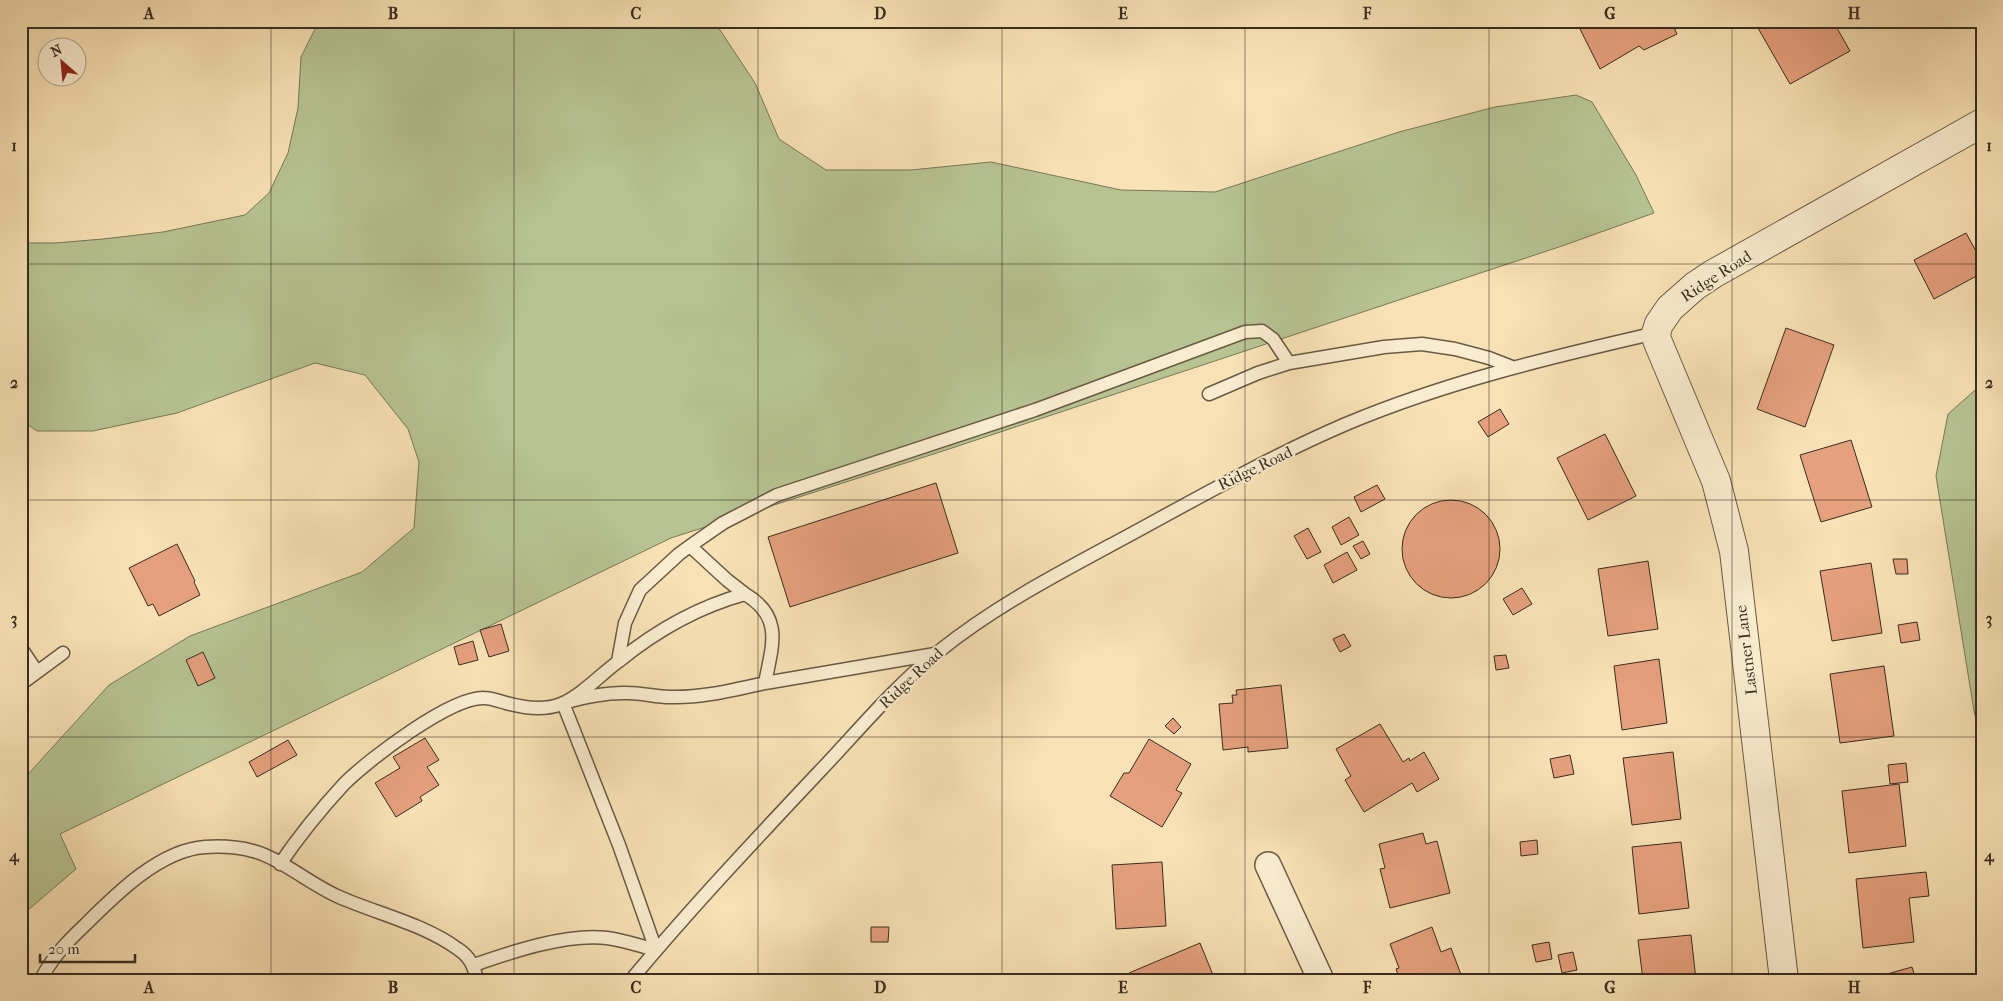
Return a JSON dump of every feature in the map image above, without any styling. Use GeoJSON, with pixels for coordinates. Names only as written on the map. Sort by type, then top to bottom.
{"type":"FeatureCollection","features":[{"type":"Feature","properties":{"kind":"street","name":"Ridge Road"},"geometry":{"type":"LineString","coordinates":[[1656,333],[1663,317],[1670,308],[1713,274],[1982,123]]}},
{"type":"Feature","properties":{"kind":"street","name":"Lastner Lane"},"geometry":{"type":"LineString","coordinates":[[1656,333],[1659,349],[1687,408],[1716,481],[1730,534],[1784,980]]}},
{"type":"Feature","properties":{"kind":"street"},"geometry":{"type":"LineString","coordinates":[[1268,865],[1321,980]]}},
{"type":"Feature","properties":{"kind":"lane"},"geometry":{"type":"LineString","coordinates":[[618,661],[625,623],[640,590],[679,554],[723,523],[777,495],[1035,410],[1245,332],[1262,331],[1273,338],[1289,363]]}},
{"type":"Feature","properties":{"kind":"lane","name":"Ridge Road"},"geometry":{"type":"LineString","coordinates":[[631,980],[678,923],[873,715],[935,654],[979,620],[1050,577],[1206,492],[1344,425],[1412,399],[1512,367],[1656,333]]}},
{"type":"Feature","properties":{"kind":"lane"},"geometry":{"type":"LineString","coordinates":[[1209,394],[1258,373],[1289,363],[1338,354],[1422,344],[1455,349],[1512,367]]}},
{"type":"Feature","properties":{"kind":"lane"},"geometry":{"type":"LineString","coordinates":[[690,546],[727,580],[756,600],[767,614],[773,633],[773,650],[765,683]]}},
{"type":"Feature","properties":{"kind":"lane"},"geometry":{"type":"LineString","coordinates":[[563,703],[599,678],[644,641],[700,609],[745,594]]}},
{"type":"Feature","properties":{"kind":"lane"},"geometry":{"type":"LineString","coordinates":[[21,648],[37,672]]}},
{"type":"Feature","properties":{"kind":"lane"},"geometry":{"type":"LineString","coordinates":[[21,684],[63,653]]}},
{"type":"Feature","properties":{"kind":"lane"},"geometry":{"type":"LineString","coordinates":[[280,864],[294,844],[345,784],[400,739],[444,710],[462,702],[484,698],[529,708],[549,708],[583,697],[610,693],[627,692],[670,697],[707,695],[765,683],[935,654]]}},
{"type":"Feature","properties":{"kind":"lane"},"geometry":{"type":"LineString","coordinates":[[563,703],[619,845],[656,950]]}},
{"type":"Feature","properties":{"kind":"lane"},"geometry":{"type":"LineString","coordinates":[[41,980],[62,948],[118,893],[150,869],[175,855],[203,847],[255,851],[339,896],[420,928],[459,949],[474,965],[477,980]]}},
{"type":"Feature","properties":{"kind":"lane"},"geometry":{"type":"LineString","coordinates":[[474,965],[524,950],[573,939],[606,938],[656,950]]}},
{"type":"Feature","properties":{"kind":"green space"},"geometry":{"type":"Polygon","coordinates":[[[319,21],[714,21],[755,83],[779,139],[826,170],[911,170],[991,162],[1121,190],[1215,192],[1399,132],[1495,107],[1576,95],[1592,102],[1636,175],[1654,213],[1562,246],[946,450],[671,538],[60,834],[76,869],[21,916],[21,782],[109,685],[190,636],[362,572],[414,528],[419,462],[408,429],[365,375],[315,363],[177,413],[93,431],[37,431],[21,420],[21,243],[55,243],[163,232],[245,215],[269,193],[288,153],[298,108],[301,57],[319,21]]]}},
{"type":"Feature","properties":{"kind":"green space"},"geometry":{"type":"Polygon","coordinates":[[[1982,384],[1982,745],[1974,711],[1936,476],[1948,414],[1982,384]]]}},
{"type":"Feature","properties":{"kind":"building"},"geometry":{"type":"Polygon","coordinates":[[[1576,21],[1671,21],[1677,34],[1644,50],[1639,46],[1600,69],[1576,21]]]}},
{"type":"Feature","properties":{"kind":"building"},"geometry":{"type":"Polygon","coordinates":[[[1754,21],[1833,21],[1850,51],[1790,84],[1754,21]]]}},
{"type":"Feature","properties":{"kind":"building"},"geometry":{"type":"Polygon","coordinates":[[[1966,233],[1982,262],[1982,273],[1934,299],[1914,260],[1966,233]]]}},
{"type":"Feature","properties":{"kind":"building"},"geometry":{"type":"Polygon","coordinates":[[[1786,328],[1834,345],[1805,427],[1757,409],[1786,328]]]}},
{"type":"Feature","properties":{"kind":"building"},"geometry":{"type":"Polygon","coordinates":[[[1500,409],[1509,424],[1488,437],[1478,422],[1500,409]]]}},
{"type":"Feature","properties":{"kind":"building"},"geometry":{"type":"Polygon","coordinates":[[[1605,434],[1636,496],[1588,520],[1557,458],[1605,434]]]}},
{"type":"Feature","properties":{"kind":"building"},"geometry":{"type":"Polygon","coordinates":[[[1851,440],[1872,507],[1821,522],[1800,455],[1851,440]]]}},
{"type":"Feature","properties":{"kind":"building"},"geometry":{"type":"Polygon","coordinates":[[[936,483],[958,553],[790,607],[768,537],[936,483]]]}},
{"type":"Feature","properties":{"kind":"building"},"geometry":{"type":"Polygon","coordinates":[[[1377,485],[1385,499],[1361,512],[1354,497],[1377,485]]]}},
{"type":"Feature","properties":{"kind":"building"},"geometry":{"type":"Polygon","coordinates":[[[1451,500],[1461,501],[1478,508],[1492,522],[1499,539],[1499,559],[1492,576],[1478,590],[1461,597],[1451,598],[1441,597],[1424,590],[1410,576],[1403,559],[1402,549],[1403,539],[1410,522],[1424,508],[1441,501],[1451,500]]]}},
{"type":"Feature","properties":{"kind":"building"},"geometry":{"type":"Polygon","coordinates":[[[1349,517],[1359,535],[1341,545],[1332,527],[1349,517]]]}},
{"type":"Feature","properties":{"kind":"building"},"geometry":{"type":"Polygon","coordinates":[[[1308,528],[1321,552],[1307,559],[1294,536],[1308,528]]]}},
{"type":"Feature","properties":{"kind":"building"},"geometry":{"type":"Polygon","coordinates":[[[1363,541],[1370,554],[1361,559],[1353,546],[1363,541]]]}},
{"type":"Feature","properties":{"kind":"building"},"geometry":{"type":"Polygon","coordinates":[[[177,544],[200,595],[159,616],[153,604],[148,606],[129,568],[177,544]]]}},
{"type":"Feature","properties":{"kind":"building"},"geometry":{"type":"Polygon","coordinates":[[[1347,552],[1357,570],[1333,583],[1324,565],[1347,552]]]}},
{"type":"Feature","properties":{"kind":"building"},"geometry":{"type":"Polygon","coordinates":[[[1893,559],[1907,559],[1908,574],[1896,574],[1893,559]]]}},
{"type":"Feature","properties":{"kind":"building"},"geometry":{"type":"Polygon","coordinates":[[[1648,561],[1658,629],[1608,636],[1598,569],[1648,561]]]}},
{"type":"Feature","properties":{"kind":"building"},"geometry":{"type":"Polygon","coordinates":[[[1871,563],[1882,633],[1832,641],[1820,571],[1871,563]]]}},
{"type":"Feature","properties":{"kind":"building"},"geometry":{"type":"Polygon","coordinates":[[[1522,588],[1532,604],[1513,615],[1503,599],[1522,588]]]}},
{"type":"Feature","properties":{"kind":"building"},"geometry":{"type":"Polygon","coordinates":[[[1917,622],[1920,640],[1901,643],[1898,625],[1917,622]]]}},
{"type":"Feature","properties":{"kind":"building"},"geometry":{"type":"Polygon","coordinates":[[[501,624],[509,651],[489,657],[480,630],[501,624]]]}},
{"type":"Feature","properties":{"kind":"building"},"geometry":{"type":"Polygon","coordinates":[[[1344,634],[1351,646],[1340,652],[1333,639],[1344,634]]]}},
{"type":"Feature","properties":{"kind":"building"},"geometry":{"type":"Polygon","coordinates":[[[473,641],[478,660],[459,665],[454,647],[473,641]]]}},
{"type":"Feature","properties":{"kind":"building"},"geometry":{"type":"Polygon","coordinates":[[[203,652],[215,678],[198,686],[186,660],[203,652]]]}},
{"type":"Feature","properties":{"kind":"building"},"geometry":{"type":"Polygon","coordinates":[[[1506,655],[1509,668],[1496,670],[1494,656],[1506,655]]]}},
{"type":"Feature","properties":{"kind":"building"},"geometry":{"type":"Polygon","coordinates":[[[1659,659],[1667,723],[1622,730],[1614,666],[1659,659]]]}},
{"type":"Feature","properties":{"kind":"building"},"geometry":{"type":"Polygon","coordinates":[[[1884,666],[1894,736],[1840,743],[1830,674],[1884,666]]]}},
{"type":"Feature","properties":{"kind":"building"},"geometry":{"type":"Polygon","coordinates":[[[1281,685],[1288,748],[1248,752],[1248,747],[1223,750],[1219,704],[1233,703],[1232,695],[1237,695],[1236,690],[1281,685]]]}},
{"type":"Feature","properties":{"kind":"building"},"geometry":{"type":"Polygon","coordinates":[[[1173,718],[1181,727],[1174,734],[1165,726],[1173,718]]]}},
{"type":"Feature","properties":{"kind":"building"},"geometry":{"type":"Polygon","coordinates":[[[1380,724],[1403,762],[1409,758],[1410,761],[1424,752],[1439,779],[1417,792],[1412,783],[1364,812],[1345,780],[1351,776],[1336,749],[1380,724]]]}},
{"type":"Feature","properties":{"kind":"building"},"geometry":{"type":"Polygon","coordinates":[[[425,738],[439,760],[427,767],[439,785],[420,797],[422,801],[396,817],[375,783],[400,768],[393,757],[425,738]]]}},
{"type":"Feature","properties":{"kind":"building"},"geometry":{"type":"Polygon","coordinates":[[[1149,739],[1191,764],[1176,790],[1182,793],[1162,827],[1110,796],[1124,773],[1129,773],[1149,739]]]}},
{"type":"Feature","properties":{"kind":"building"},"geometry":{"type":"Polygon","coordinates":[[[288,740],[297,755],[257,777],[249,762],[288,740]]]}},
{"type":"Feature","properties":{"kind":"building"},"geometry":{"type":"Polygon","coordinates":[[[1673,752],[1681,819],[1632,825],[1623,758],[1673,752]]]}},
{"type":"Feature","properties":{"kind":"building"},"geometry":{"type":"Polygon","coordinates":[[[1570,755],[1574,774],[1554,778],[1550,759],[1570,755]]]}},
{"type":"Feature","properties":{"kind":"building"},"geometry":{"type":"Polygon","coordinates":[[[1906,763],[1908,782],[1890,784],[1888,765],[1906,763]]]}},
{"type":"Feature","properties":{"kind":"building"},"geometry":{"type":"Polygon","coordinates":[[[1899,784],[1906,846],[1849,853],[1842,791],[1899,784]]]}},
{"type":"Feature","properties":{"kind":"building"},"geometry":{"type":"Polygon","coordinates":[[[1423,833],[1426,844],[1437,841],[1450,893],[1390,908],[1380,869],[1385,868],[1379,844],[1423,833]]]}},
{"type":"Feature","properties":{"kind":"building"},"geometry":{"type":"Polygon","coordinates":[[[1537,840],[1538,854],[1521,856],[1520,842],[1537,840]]]}},
{"type":"Feature","properties":{"kind":"building"},"geometry":{"type":"Polygon","coordinates":[[[1681,842],[1689,908],[1639,914],[1632,847],[1681,842]]]}},
{"type":"Feature","properties":{"kind":"building"},"geometry":{"type":"Polygon","coordinates":[[[1162,862],[1166,926],[1116,929],[1112,865],[1162,862]]]}},
{"type":"Feature","properties":{"kind":"building"},"geometry":{"type":"Polygon","coordinates":[[[1926,872],[1929,896],[1909,898],[1914,942],[1863,948],[1856,879],[1926,872]]]}},
{"type":"Feature","properties":{"kind":"building"},"geometry":{"type":"Polygon","coordinates":[[[871,927],[889,927],[888,942],[871,942],[871,927]]]}},
{"type":"Feature","properties":{"kind":"building"},"geometry":{"type":"Polygon","coordinates":[[[1432,927],[1441,952],[1451,948],[1463,980],[1400,980],[1396,969],[1399,968],[1390,944],[1432,927]]]}},
{"type":"Feature","properties":{"kind":"building"},"geometry":{"type":"Polygon","coordinates":[[[1691,935],[1696,980],[1643,980],[1638,940],[1691,935]]]}},
{"type":"Feature","properties":{"kind":"building"},"geometry":{"type":"Polygon","coordinates":[[[1549,942],[1552,959],[1536,962],[1532,945],[1549,942]]]}},
{"type":"Feature","properties":{"kind":"building"},"geometry":{"type":"Polygon","coordinates":[[[1200,943],[1215,980],[1132,980],[1129,973],[1200,943]]]}},
{"type":"Feature","properties":{"kind":"building"},"geometry":{"type":"Polygon","coordinates":[[[1573,952],[1577,970],[1562,973],[1558,955],[1573,952]]]}},
{"type":"Feature","properties":{"kind":"building"},"geometry":{"type":"Polygon","coordinates":[[[1912,967],[1916,980],[1866,980],[1912,967]]]}}]}
